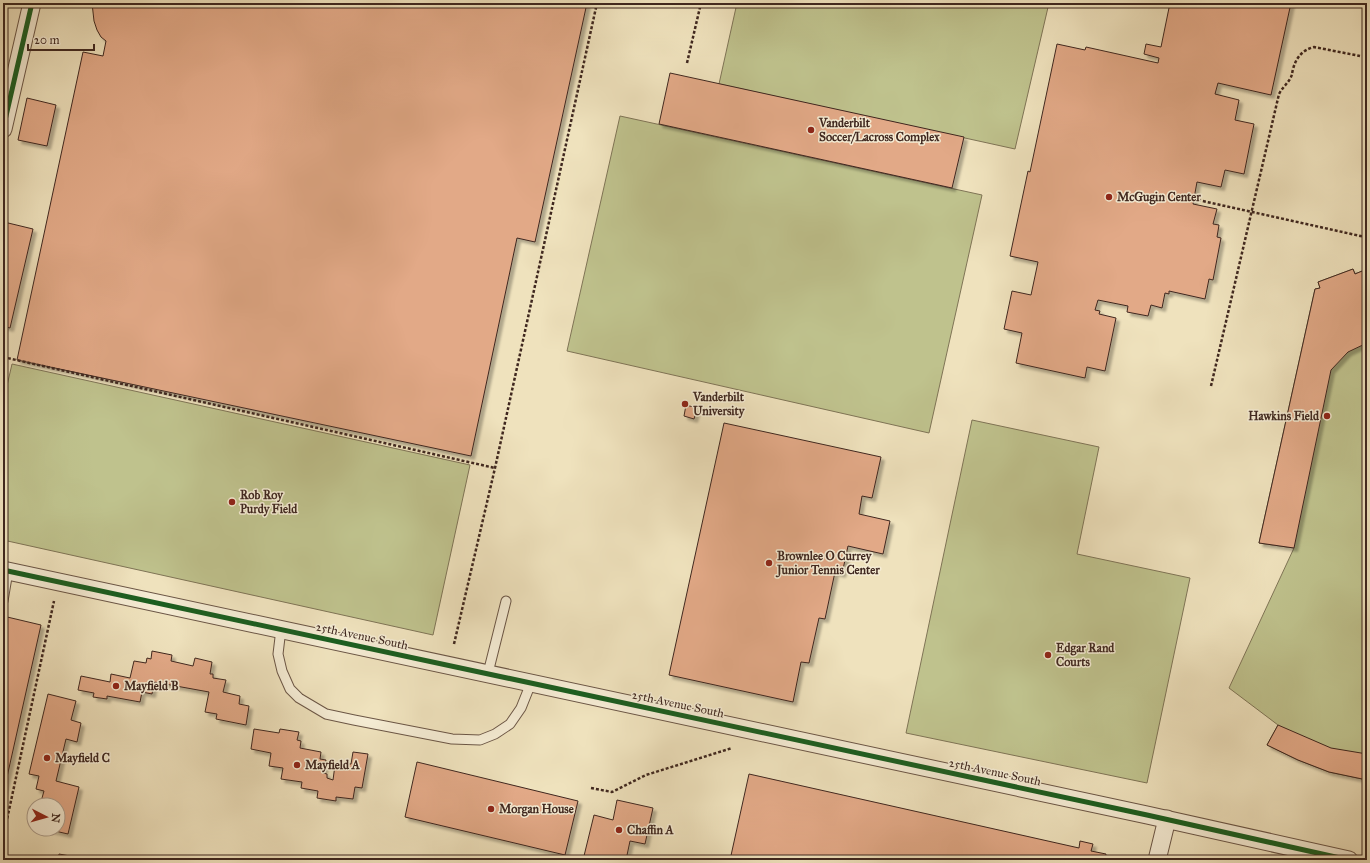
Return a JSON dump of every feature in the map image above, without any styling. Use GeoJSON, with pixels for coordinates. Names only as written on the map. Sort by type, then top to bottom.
{"type":"FeatureCollection","features":[{"type":"Feature","properties":{"kind":"street"},"geometry":{"type":"LineString","coordinates":[[3,128],[32,3]]}},
{"type":"Feature","properties":{"kind":"street","name":"25th Avenue South"},"geometry":{"type":"LineString","coordinates":[[6,570],[1167,819],[1349,860]]}},
{"type":"Feature","properties":{"kind":"street"},"geometry":{"type":"LineString","coordinates":[[1157,860],[1167,819]]}},
{"type":"Feature","properties":{"kind":"lane"},"geometry":{"type":"LineString","coordinates":[[3,601],[6,570]]}},
{"type":"Feature","properties":{"kind":"lane"},"geometry":{"type":"LineString","coordinates":[[488,674],[506,601]]}},
{"type":"Feature","properties":{"kind":"lane"},"geometry":{"type":"LineString","coordinates":[[281,629],[278,654],[282,671],[290,689],[298,698],[326,714],[452,739],[480,740],[494,734],[510,724],[521,708],[531,683]]}},
{"type":"Feature","properties":{"kind":"path"},"geometry":{"type":"LineString","coordinates":[[454,644],[597,3]]}},
{"type":"Feature","properties":{"kind":"path"},"geometry":{"type":"LineString","coordinates":[[687,63],[701,3]]}},
{"type":"Feature","properties":{"kind":"path"},"geometry":{"type":"LineString","coordinates":[[1211,386],[1278,94],[1281,88],[1291,78],[1296,61],[1300,54],[1306,49],[1314,47],[1360,56]]}},
{"type":"Feature","properties":{"kind":"path"},"geometry":{"type":"LineString","coordinates":[[1198,200],[1365,237]]}},
{"type":"Feature","properties":{"kind":"path"},"geometry":{"type":"LineString","coordinates":[[3,358],[494,468]]}},
{"type":"Feature","properties":{"kind":"path"},"geometry":{"type":"LineString","coordinates":[[3,838],[54,600]]}},
{"type":"Feature","properties":{"kind":"path"},"geometry":{"type":"LineString","coordinates":[[591,788],[612,792],[646,775],[732,748]]}},
{"type":"Feature","properties":{"kind":"green space"},"geometry":{"type":"Polygon","coordinates":[[[737,3],[1049,3],[1015,149],[719,84],[737,3]]]}},
{"type":"Feature","properties":{"kind":"green space"},"geometry":{"type":"Polygon","coordinates":[[[620,116],[982,195],[929,433],[567,351],[620,116]]]}},
{"type":"Feature","properties":{"kind":"green space","name":"Hawkins Field"},"geometry":{"type":"Polygon","coordinates":[[[1353,269],[1355,274],[1367,269],[1367,780],[1329,772],[1298,760],[1267,745],[1278,725],[1229,688],[1294,548],[1259,543],[1315,289],[1320,288],[1318,282],[1353,269]]]}},
{"type":"Feature","properties":{"kind":"green space","name":"Rob Roy Purdy Field"},"geometry":{"type":"Polygon","coordinates":[[[12,364],[470,465],[433,635],[3,540],[3,403],[12,364]]]}},
{"type":"Feature","properties":{"kind":"green space","name":"Edgar Rand Courts"},"geometry":{"type":"Polygon","coordinates":[[[972,420],[1099,447],[1077,554],[1190,578],[1147,783],[906,733],[972,420]]]}},
{"type":"Feature","properties":{"kind":"building"},"geometry":{"type":"Polygon","coordinates":[[[92,3],[587,3],[535,242],[517,238],[471,456],[17,360],[83,52],[103,56],[106,41],[101,37],[97,30],[94,21],[92,3]]]}},
{"type":"Feature","properties":{"kind":"building","name":"McGugin Center"},"geometry":{"type":"Polygon","coordinates":[[[1170,3],[1291,3],[1271,95],[1218,83],[1215,94],[1239,100],[1235,120],[1254,124],[1244,174],[1225,170],[1221,187],[1197,182],[1193,204],[1217,209],[1213,224],[1219,225],[1217,237],[1221,238],[1213,280],[1209,279],[1205,299],[1169,291],[1169,294],[1165,293],[1162,308],[1151,305],[1148,316],[1127,312],[1128,306],[1098,300],[1095,310],[1100,311],[1099,314],[1116,318],[1105,371],[1087,367],[1085,378],[1016,363],[1022,333],[1004,329],[1012,291],[1031,295],[1038,262],[1010,256],[1028,171],[1030,172],[1057,44],[1085,50],[1086,47],[1158,63],[1159,58],[1144,54],[1146,44],[1161,47],[1170,3]]]}},
{"type":"Feature","properties":{"kind":"building","name":"Vanderbilt Soccer/Lacross Complex"},"geometry":{"type":"Polygon","coordinates":[[[670,73],[964,137],[952,188],[659,124],[670,73]]]}},
{"type":"Feature","properties":{"kind":"building"},"geometry":{"type":"Polygon","coordinates":[[[27,98],[56,105],[47,146],[18,140],[27,98]]]}},
{"type":"Feature","properties":{"kind":"building"},"geometry":{"type":"Polygon","coordinates":[[[4,222],[33,229],[10,328],[3,326],[4,222]]]}},
{"type":"Feature","properties":{"kind":"building"},"geometry":{"type":"Polygon","coordinates":[[[1353,269],[1355,274],[1367,269],[1367,343],[1348,352],[1331,370],[1294,548],[1259,543],[1315,289],[1320,288],[1318,282],[1353,269]]]}},
{"type":"Feature","properties":{"kind":"building"},"geometry":{"type":"Polygon","coordinates":[[[686,405],[697,408],[694,419],[684,416],[686,405]]]}},
{"type":"Feature","properties":{"kind":"building","name":"Brownlee O Currey Junior Tennis Center"},"geometry":{"type":"Polygon","coordinates":[[[724,423],[881,457],[872,498],[862,496],[859,514],[890,521],[883,554],[848,546],[842,574],[835,572],[825,619],[819,618],[809,663],[801,662],[793,702],[669,675],[724,423]]]}},
{"type":"Feature","properties":{"kind":"building"},"geometry":{"type":"Polygon","coordinates":[[[3,616],[41,625],[3,795],[3,616]]]}},
{"type":"Feature","properties":{"kind":"building","name":"Mayfield B"},"geometry":{"type":"Polygon","coordinates":[[[152,651],[172,655],[171,661],[193,666],[195,658],[212,662],[210,674],[213,674],[213,678],[226,680],[223,692],[240,696],[239,704],[249,706],[246,725],[216,719],[217,714],[205,712],[209,692],[154,682],[152,694],[142,692],[140,702],[107,696],[107,699],[93,697],[94,693],[78,690],[81,676],[110,682],[111,674],[130,678],[134,661],[146,663],[147,658],[151,659],[152,651]]]}},
{"type":"Feature","properties":{"kind":"building","name":"Mayfield C"},"geometry":{"type":"Polygon","coordinates":[[[48,694],[76,701],[71,720],[81,723],[77,742],[66,739],[56,781],[79,787],[68,834],[66,834],[66,797],[42,797],[44,791],[36,789],[39,776],[29,774],[48,694]]]}},
{"type":"Feature","properties":{"kind":"building"},"geometry":{"type":"Polygon","coordinates":[[[1278,725],[1331,748],[1367,754],[1367,780],[1329,772],[1298,760],[1267,745],[1278,725]]]}},
{"type":"Feature","properties":{"kind":"building","name":"Mayfield A"},"geometry":{"type":"Polygon","coordinates":[[[254,729],[279,733],[280,729],[299,732],[297,740],[301,741],[300,748],[321,752],[320,759],[326,760],[323,773],[327,774],[327,778],[333,780],[335,765],[345,767],[346,764],[351,764],[353,752],[368,754],[362,788],[355,787],[353,799],[336,797],[336,801],[317,798],[318,791],[301,788],[302,782],[281,779],[283,768],[269,766],[271,753],[251,749],[254,729]]]}},
{"type":"Feature","properties":{"kind":"building","name":"Morgan House"},"geometry":{"type":"Polygon","coordinates":[[[417,762],[578,801],[565,855],[405,817],[417,762]]]}},
{"type":"Feature","properties":{"kind":"building"},"geometry":{"type":"Polygon","coordinates":[[[749,774],[1079,848],[1080,841],[1093,844],[1091,851],[1106,854],[1105,860],[730,860],[749,774]]]}},
{"type":"Feature","properties":{"kind":"building","name":"Chaffin A"},"geometry":{"type":"Polygon","coordinates":[[[617,800],[653,808],[645,844],[630,841],[626,860],[583,860],[594,815],[613,820],[617,800]]]}},
{"type":"Feature","properties":{"kind":"building"},"geometry":{"type":"Polygon","coordinates":[[[59,854],[92,860],[58,860],[59,854]]]}},
{"type":"Feature","properties":{"kind":"cycle path"},"geometry":{"type":"LineString","coordinates":[[3,129],[32,3]]}},
{"type":"Feature","properties":{"kind":"cycle path"},"geometry":{"type":"LineString","coordinates":[[3,570],[1147,815],[1349,860]]}},
{"type":"Feature","properties":{"kind":"place","name":"Vanderbilt Soccer/Lacross Complex"},"geometry":{"type":"Point","coordinates":[811,130]}},
{"type":"Feature","properties":{"kind":"place","name":"McGugin Center"},"geometry":{"type":"Point","coordinates":[1109,197]}},
{"type":"Feature","properties":{"kind":"place","name":"Vanderbilt University"},"geometry":{"type":"Point","coordinates":[685,404]}},
{"type":"Feature","properties":{"kind":"place","name":"Hawkins Field"},"geometry":{"type":"Point","coordinates":[1327,416]}},
{"type":"Feature","properties":{"kind":"place","name":"Rob Roy Purdy Field"},"geometry":{"type":"Point","coordinates":[232,502]}},
{"type":"Feature","properties":{"kind":"place","name":"Brownlee O Currey Junior Tennis Center"},"geometry":{"type":"Point","coordinates":[769,563]}},
{"type":"Feature","properties":{"kind":"place","name":"Edgar Rand Courts"},"geometry":{"type":"Point","coordinates":[1048,655]}},
{"type":"Feature","properties":{"kind":"place","name":"Mayfield B"},"geometry":{"type":"Point","coordinates":[116,686]}},
{"type":"Feature","properties":{"kind":"place","name":"Mayfield C"},"geometry":{"type":"Point","coordinates":[47,758]}},
{"type":"Feature","properties":{"kind":"place","name":"Mayfield A"},"geometry":{"type":"Point","coordinates":[297,765]}},
{"type":"Feature","properties":{"kind":"place","name":"Morgan House"},"geometry":{"type":"Point","coordinates":[491,809]}},
{"type":"Feature","properties":{"kind":"place","name":"Chaffin A"},"geometry":{"type":"Point","coordinates":[619,830]}}]}
